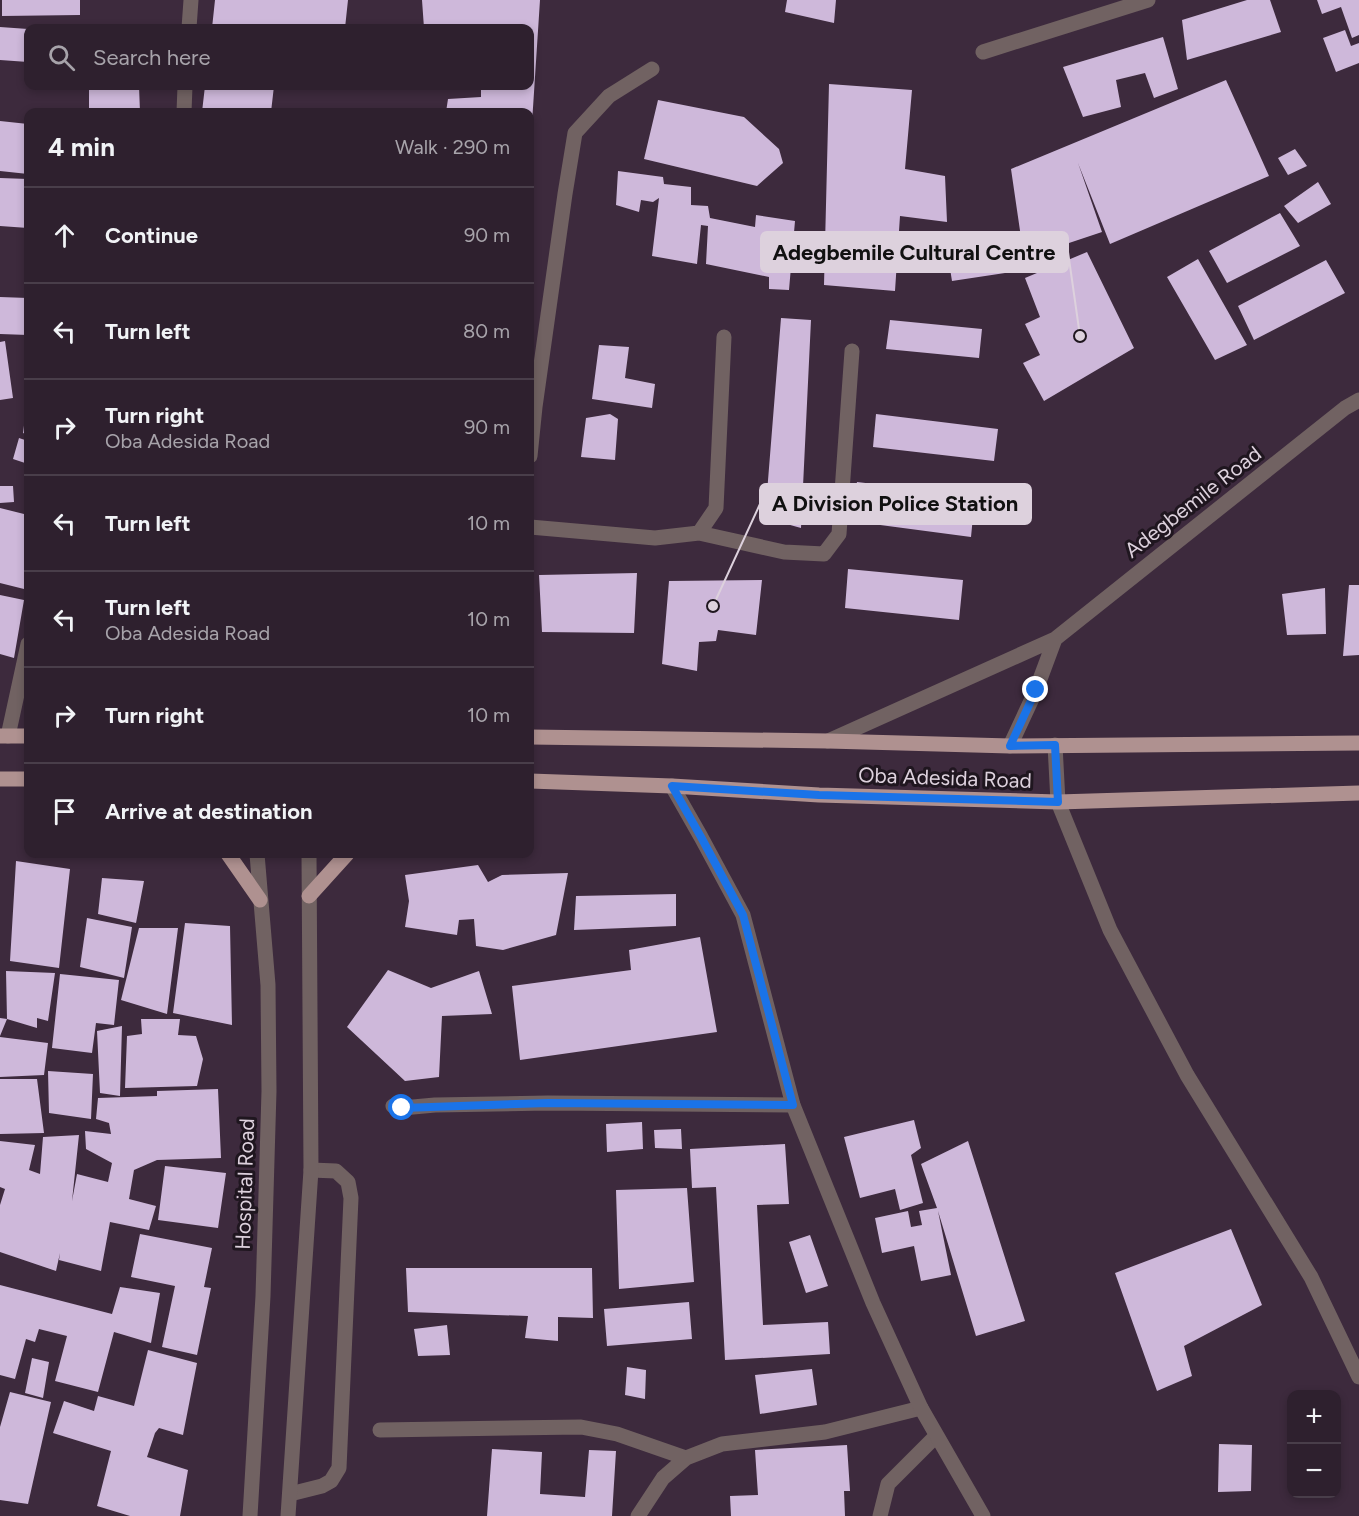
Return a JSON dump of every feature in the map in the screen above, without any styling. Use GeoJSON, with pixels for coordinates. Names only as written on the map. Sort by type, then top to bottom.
{"type":"FeatureCollection","features":[{"type":"Feature","properties":{"kind":"main road"},"geometry":{"type":"LineString","coordinates":[[4,736],[24,736]]}},
{"type":"Feature","properties":{"kind":"main road","name":"Oba Adesida Road"},"geometry":{"type":"LineString","coordinates":[[534,738],[828,741],[1010,746],[1359,743]]}},
{"type":"Feature","properties":{"kind":"main road"},"geometry":{"type":"LineString","coordinates":[[0,779],[24,779]]}},
{"type":"Feature","properties":{"kind":"main road","name":"Oba Adesida Road"},"geometry":{"type":"LineString","coordinates":[[534,781],[672,786],[819,795],[1058,802],[1359,794]]}},
{"type":"Feature","properties":{"kind":"main road"},"geometry":{"type":"LineString","coordinates":[[231,858],[260,900]]}},
{"type":"Feature","properties":{"kind":"main road"},"geometry":{"type":"LineString","coordinates":[[309,896],[343,858]]}},
{"type":"Feature","properties":{"kind":"street"},"geometry":{"type":"LineString","coordinates":[[189,24],[191,0]]}},
{"type":"Feature","properties":{"kind":"street"},"geometry":{"type":"LineString","coordinates":[[983,52],[1148,0]]}},
{"type":"Feature","properties":{"kind":"street"},"geometry":{"type":"LineString","coordinates":[[534,417],[575,132],[609,96],[652,69]]}},
{"type":"Feature","properties":{"kind":"street"},"geometry":{"type":"LineString","coordinates":[[183,108],[185,90]]}},
{"type":"Feature","properties":{"kind":"street"},"geometry":{"type":"LineString","coordinates":[[699,533],[716,508],[724,337]]}},
{"type":"Feature","properties":{"kind":"street"},"geometry":{"type":"LineString","coordinates":[[534,527],[655,538],[699,533],[784,552],[824,554],[839,534],[852,351]]}},
{"type":"Feature","properties":{"kind":"street","name":"Adegbemile Road"},"geometry":{"type":"LineString","coordinates":[[828,741],[1055,639],[1345,408],[1359,400]]}},
{"type":"Feature","properties":{"kind":"street"},"geometry":{"type":"LineString","coordinates":[[1010,746],[1036,690],[1055,639]]}},
{"type":"Feature","properties":{"kind":"street"},"geometry":{"type":"LineString","coordinates":[[4,736],[24,660]]}},
{"type":"Feature","properties":{"kind":"street"},"geometry":{"type":"LineString","coordinates":[[1055,745],[1058,802],[1110,930],[1187,1075],[1311,1277],[1359,1377]]}},
{"type":"Feature","properties":{"kind":"street"},"geometry":{"type":"LineString","coordinates":[[672,786],[743,915],[793,1105],[873,1303],[921,1408],[982,1516]]}},
{"type":"Feature","properties":{"kind":"street","name":"Hospital Road"},"geometry":{"type":"LineString","coordinates":[[250,1516],[263,1296],[270,1091],[268,985],[257,858]]}},
{"type":"Feature","properties":{"kind":"street"},"geometry":{"type":"LineString","coordinates":[[288,1516],[311,1170],[309,858]]}},
{"type":"Feature","properties":{"kind":"street"},"geometry":{"type":"LineString","coordinates":[[393,1106],[402,1108],[548,1103],[793,1105]]}},
{"type":"Feature","properties":{"kind":"street"},"geometry":{"type":"LineString","coordinates":[[290,1494],[322,1486],[331,1480],[339,1467],[351,1198],[348,1182],[336,1171],[311,1170]]}},
{"type":"Feature","properties":{"kind":"street"},"geometry":{"type":"LineString","coordinates":[[638,1516],[663,1478],[686,1458],[722,1444],[825,1432],[921,1408]]}},
{"type":"Feature","properties":{"kind":"street"},"geometry":{"type":"LineString","coordinates":[[380,1430],[581,1427],[617,1434],[686,1458]]}},
{"type":"Feature","properties":{"kind":"street"},"geometry":{"type":"LineString","coordinates":[[880,1516],[888,1484],[936,1436]]}},
{"type":"Feature","properties":{"kind":"building"},"geometry":{"type":"Polygon","coordinates":[[[2,0],[80,0],[80,15],[2,16],[2,0]]]}},
{"type":"Feature","properties":{"kind":"building"},"geometry":{"type":"Polygon","coordinates":[[[215,0],[348,0],[345,24],[212,24],[215,0]]]}},
{"type":"Feature","properties":{"kind":"building"},"geometry":{"type":"Polygon","coordinates":[[[422,0],[540,0],[533,108],[447,108],[448,99],[481,97],[481,90],[534,90],[534,24],[424,24],[422,0]]]}},
{"type":"Feature","properties":{"kind":"building"},"geometry":{"type":"Polygon","coordinates":[[[787,0],[836,0],[834,23],[785,12],[787,0]]]}},
{"type":"Feature","properties":{"kind":"building"},"geometry":{"type":"Polygon","coordinates":[[[1247,0],[1270,0],[1281,32],[1187,60],[1182,20],[1247,0]]]}},
{"type":"Feature","properties":{"kind":"building"},"geometry":{"type":"Polygon","coordinates":[[[1317,0],[1359,0],[1359,35],[1352,38],[1341,7],[1322,14],[1317,0]]]}},
{"type":"Feature","properties":{"kind":"building"},"geometry":{"type":"Polygon","coordinates":[[[0,27],[24,29],[24,62],[0,60],[0,27]]]}},
{"type":"Feature","properties":{"kind":"building"},"geometry":{"type":"Polygon","coordinates":[[[1345,30],[1351,46],[1359,43],[1359,63],[1336,72],[1323,38],[1345,30]]]}},
{"type":"Feature","properties":{"kind":"building"},"geometry":{"type":"Polygon","coordinates":[[[1163,37],[1178,89],[1154,98],[1145,73],[1116,80],[1121,107],[1083,117],[1063,67],[1163,37]]]}},
{"type":"Feature","properties":{"kind":"building"},"geometry":{"type":"Polygon","coordinates":[[[1226,80],[1269,176],[1110,244],[1078,163],[1102,232],[1024,258],[1011,169],[1226,80]]]}},
{"type":"Feature","properties":{"kind":"building"},"geometry":{"type":"Polygon","coordinates":[[[829,84],[912,90],[905,169],[945,176],[947,222],[900,216],[895,291],[824,285],[829,84]]]}},
{"type":"Feature","properties":{"kind":"building"},"geometry":{"type":"Polygon","coordinates":[[[89,90],[139,90],[140,108],[89,108],[89,90]]]}},
{"type":"Feature","properties":{"kind":"building"},"geometry":{"type":"Polygon","coordinates":[[[205,90],[274,90],[271,108],[202,108],[205,90]]]}},
{"type":"Feature","properties":{"kind":"building"},"geometry":{"type":"Polygon","coordinates":[[[658,100],[744,117],[779,149],[783,163],[757,186],[644,159],[658,100]]]}},
{"type":"Feature","properties":{"kind":"building"},"geometry":{"type":"Polygon","coordinates":[[[0,121],[24,124],[24,174],[0,171],[0,121]]]}},
{"type":"Feature","properties":{"kind":"building"},"geometry":{"type":"Polygon","coordinates":[[[1295,149],[1307,166],[1288,175],[1278,158],[1295,149]]]}},
{"type":"Feature","properties":{"kind":"building"},"geometry":{"type":"Polygon","coordinates":[[[618,171],[663,177],[664,184],[691,187],[691,205],[708,206],[710,218],[755,227],[756,215],[795,221],[789,290],[769,289],[769,277],[706,264],[708,226],[701,225],[697,264],[652,256],[659,198],[653,202],[641,200],[639,212],[616,205],[618,171]]]}},
{"type":"Feature","properties":{"kind":"building"},"geometry":{"type":"Polygon","coordinates":[[[0,178],[24,179],[24,228],[0,226],[0,178]]]}},
{"type":"Feature","properties":{"kind":"building"},"geometry":{"type":"Polygon","coordinates":[[[1318,182],[1331,204],[1298,223],[1284,206],[1318,182]]]}},
{"type":"Feature","properties":{"kind":"building"},"geometry":{"type":"Polygon","coordinates":[[[1280,213],[1300,246],[1227,283],[1209,251],[1280,213]]]}},
{"type":"Feature","properties":{"kind":"building"},"geometry":{"type":"Polygon","coordinates":[[[1000,242],[1005,273],[952,281],[947,250],[1000,242]]]}},
{"type":"Feature","properties":{"kind":"building"},"geometry":{"type":"Polygon","coordinates":[[[1087,252],[1134,348],[1044,401],[1023,363],[1040,355],[1025,324],[1040,317],[1025,278],[1087,252]]]}},
{"type":"Feature","properties":{"kind":"building"},"geometry":{"type":"Polygon","coordinates":[[[1198,259],[1247,345],[1215,360],[1167,277],[1198,259]]]}},
{"type":"Feature","properties":{"kind":"building"},"geometry":{"type":"Polygon","coordinates":[[[1326,260],[1345,293],[1254,340],[1238,306],[1326,260]]]}},
{"type":"Feature","properties":{"kind":"building"},"geometry":{"type":"Polygon","coordinates":[[[0,297],[24,298],[24,335],[0,334],[0,297]]]}},
{"type":"Feature","properties":{"kind":"building"},"geometry":{"type":"Polygon","coordinates":[[[781,318],[811,320],[801,528],[765,518],[781,318]]]}},
{"type":"Feature","properties":{"kind":"building"},"geometry":{"type":"Polygon","coordinates":[[[890,320],[982,329],[979,358],[886,349],[890,320]]]}},
{"type":"Feature","properties":{"kind":"building"},"geometry":{"type":"Polygon","coordinates":[[[5,341],[13,398],[0,400],[0,342],[5,341]]]}},
{"type":"Feature","properties":{"kind":"building"},"geometry":{"type":"Polygon","coordinates":[[[599,345],[629,347],[625,378],[655,384],[652,408],[592,399],[599,345]]]}},
{"type":"Feature","properties":{"kind":"building"},"geometry":{"type":"Polygon","coordinates":[[[610,414],[618,419],[615,460],[581,457],[586,418],[610,414]]]}},
{"type":"Feature","properties":{"kind":"building"},"geometry":{"type":"Polygon","coordinates":[[[876,414],[998,429],[994,461],[873,447],[876,414]]]}},
{"type":"Feature","properties":{"kind":"building"},"geometry":{"type":"Polygon","coordinates":[[[19,438],[24,440],[24,463],[13,459],[19,438]]]}},
{"type":"Feature","properties":{"kind":"building"},"geometry":{"type":"Polygon","coordinates":[[[857,482],[975,496],[971,537],[850,521],[857,482]]]}},
{"type":"Feature","properties":{"kind":"building"},"geometry":{"type":"Polygon","coordinates":[[[0,486],[13,486],[14,502],[0,503],[0,486]]]}},
{"type":"Feature","properties":{"kind":"building"},"geometry":{"type":"Polygon","coordinates":[[[0,508],[24,514],[24,589],[0,583],[0,508]]]}},
{"type":"Feature","properties":{"kind":"building"},"geometry":{"type":"Polygon","coordinates":[[[848,569],[963,580],[959,620],[845,608],[848,569]]]}},
{"type":"Feature","properties":{"kind":"building"},"geometry":{"type":"Polygon","coordinates":[[[637,573],[634,633],[542,632],[539,575],[637,573]]]}},
{"type":"Feature","properties":{"kind":"building"},"geometry":{"type":"Polygon","coordinates":[[[762,580],[756,635],[718,630],[716,641],[699,642],[697,671],[662,664],[669,581],[762,580]]]}},
{"type":"Feature","properties":{"kind":"building"},"geometry":{"type":"Polygon","coordinates":[[[1349,585],[1359,585],[1359,655],[1343,656],[1349,585]]]}},
{"type":"Feature","properties":{"kind":"building"},"geometry":{"type":"Polygon","coordinates":[[[1325,588],[1326,634],[1287,635],[1282,594],[1325,588]]]}},
{"type":"Feature","properties":{"kind":"building"},"geometry":{"type":"Polygon","coordinates":[[[0,595],[24,600],[14,658],[0,654],[0,595]]]}},
{"type":"Feature","properties":{"kind":"building"},"geometry":{"type":"Polygon","coordinates":[[[16,861],[70,869],[59,968],[10,961],[16,861]]]}},
{"type":"Feature","properties":{"kind":"building"},"geometry":{"type":"Polygon","coordinates":[[[478,865],[488,882],[502,875],[568,873],[556,935],[503,950],[476,946],[474,919],[459,920],[457,935],[405,927],[409,901],[405,875],[478,865]]]}},
{"type":"Feature","properties":{"kind":"building"},"geometry":{"type":"Polygon","coordinates":[[[102,878],[144,881],[136,923],[98,914],[102,878]]]}},
{"type":"Feature","properties":{"kind":"building"},"geometry":{"type":"Polygon","coordinates":[[[676,894],[676,926],[574,930],[576,896],[676,894]]]}},
{"type":"Feature","properties":{"kind":"building"},"geometry":{"type":"Polygon","coordinates":[[[87,918],[132,927],[124,978],[80,967],[87,918]]]}},
{"type":"Feature","properties":{"kind":"building"},"geometry":{"type":"Polygon","coordinates":[[[185,923],[230,926],[232,1025],[173,1013],[185,923]]]}},
{"type":"Feature","properties":{"kind":"building"},"geometry":{"type":"Polygon","coordinates":[[[139,928],[178,928],[167,1014],[121,1000],[139,928]]]}},
{"type":"Feature","properties":{"kind":"building"},"geometry":{"type":"Polygon","coordinates":[[[700,937],[717,1032],[520,1060],[512,986],[631,970],[629,950],[700,937]]]}},
{"type":"Feature","properties":{"kind":"building"},"geometry":{"type":"Polygon","coordinates":[[[388,970],[431,988],[479,971],[492,1014],[442,1016],[439,1077],[405,1081],[347,1027],[388,970]]]}},
{"type":"Feature","properties":{"kind":"building"},"geometry":{"type":"Polygon","coordinates":[[[6,971],[55,973],[48,1021],[37,1018],[37,1028],[7,1019],[6,971]]]}},
{"type":"Feature","properties":{"kind":"building"},"geometry":{"type":"Polygon","coordinates":[[[60,974],[119,980],[114,1025],[96,1023],[92,1053],[52,1048],[60,974]]]}},
{"type":"Feature","properties":{"kind":"building"},"geometry":{"type":"Polygon","coordinates":[[[0,1018],[7,1019],[0,1036],[0,1018]]]}},
{"type":"Feature","properties":{"kind":"building"},"geometry":{"type":"Polygon","coordinates":[[[141,1019],[180,1019],[178,1035],[196,1036],[203,1059],[197,1086],[125,1088],[127,1036],[142,1034],[141,1019]]]}},
{"type":"Feature","properties":{"kind":"building"},"geometry":{"type":"Polygon","coordinates":[[[122,1026],[120,1096],[100,1093],[97,1031],[122,1026]]]}},
{"type":"Feature","properties":{"kind":"building"},"geometry":{"type":"Polygon","coordinates":[[[0,1037],[48,1043],[44,1075],[0,1077],[0,1037]]]}},
{"type":"Feature","properties":{"kind":"building"},"geometry":{"type":"Polygon","coordinates":[[[48,1071],[93,1074],[91,1119],[49,1113],[48,1071]]]}},
{"type":"Feature","properties":{"kind":"building"},"geometry":{"type":"Polygon","coordinates":[[[0,1079],[37,1079],[44,1133],[0,1134],[0,1079]]]}},
{"type":"Feature","properties":{"kind":"building"},"geometry":{"type":"Polygon","coordinates":[[[218,1089],[221,1158],[157,1160],[134,1170],[129,1199],[156,1206],[149,1230],[110,1222],[101,1271],[59,1260],[60,1253],[56,1271],[0,1252],[0,1205],[5,1189],[0,1187],[0,1141],[35,1145],[29,1170],[40,1174],[43,1137],[79,1135],[72,1201],[77,1174],[108,1182],[112,1163],[86,1149],[85,1131],[111,1134],[109,1123],[96,1119],[98,1098],[157,1096],[157,1091],[218,1089]]]}},
{"type":"Feature","properties":{"kind":"building"},"geometry":{"type":"Polygon","coordinates":[[[914,1120],[921,1148],[911,1155],[923,1203],[900,1210],[895,1189],[860,1198],[844,1137],[914,1120]]]}},
{"type":"Feature","properties":{"kind":"building"},"geometry":{"type":"Polygon","coordinates":[[[642,1122],[643,1149],[607,1152],[606,1124],[642,1122]]]}},
{"type":"Feature","properties":{"kind":"building"},"geometry":{"type":"Polygon","coordinates":[[[681,1129],[682,1149],[655,1148],[654,1130],[681,1129]]]}},
{"type":"Feature","properties":{"kind":"building"},"geometry":{"type":"Polygon","coordinates":[[[968,1141],[1025,1321],[976,1336],[938,1211],[951,1275],[921,1281],[914,1246],[882,1253],[875,1218],[908,1211],[911,1227],[922,1225],[919,1211],[937,1208],[921,1164],[968,1141]]]}},
{"type":"Feature","properties":{"kind":"building"},"geometry":{"type":"Polygon","coordinates":[[[785,1144],[789,1204],[757,1205],[763,1325],[828,1322],[830,1354],[725,1360],[716,1187],[692,1188],[690,1149],[785,1144]]]}},
{"type":"Feature","properties":{"kind":"building"},"geometry":{"type":"Polygon","coordinates":[[[165,1166],[226,1173],[218,1228],[158,1220],[165,1166]]]}},
{"type":"Feature","properties":{"kind":"building"},"geometry":{"type":"Polygon","coordinates":[[[687,1188],[694,1282],[619,1289],[616,1190],[687,1188]]]}},
{"type":"Feature","properties":{"kind":"building"},"geometry":{"type":"Polygon","coordinates":[[[1231,1229],[1262,1305],[1184,1346],[1192,1376],[1157,1391],[1115,1273],[1231,1229]]]}},
{"type":"Feature","properties":{"kind":"building"},"geometry":{"type":"Polygon","coordinates":[[[140,1234],[212,1248],[204,1287],[211,1288],[197,1355],[162,1347],[175,1286],[131,1277],[140,1234]]]}},
{"type":"Feature","properties":{"kind":"building"},"geometry":{"type":"Polygon","coordinates":[[[810,1235],[828,1286],[806,1293],[789,1242],[810,1235]]]}},
{"type":"Feature","properties":{"kind":"building"},"geometry":{"type":"Polygon","coordinates":[[[406,1268],[592,1268],[593,1318],[558,1317],[558,1341],[525,1338],[528,1316],[408,1312],[406,1268]]]}},
{"type":"Feature","properties":{"kind":"building"},"geometry":{"type":"Polygon","coordinates":[[[0,1285],[112,1314],[120,1287],[160,1293],[151,1343],[114,1332],[98,1392],[55,1381],[67,1336],[39,1329],[35,1342],[26,1339],[15,1379],[0,1375],[0,1285]]]}},
{"type":"Feature","properties":{"kind":"building"},"geometry":{"type":"Polygon","coordinates":[[[689,1302],[692,1339],[607,1346],[604,1309],[689,1302]]]}},
{"type":"Feature","properties":{"kind":"building"},"geometry":{"type":"Polygon","coordinates":[[[447,1325],[450,1355],[418,1356],[414,1329],[447,1325]]]}},
{"type":"Feature","properties":{"kind":"building"},"geometry":{"type":"Polygon","coordinates":[[[148,1350],[197,1363],[183,1435],[159,1428],[147,1457],[188,1470],[180,1516],[130,1516],[97,1506],[111,1451],[53,1433],[64,1401],[94,1411],[98,1396],[134,1406],[148,1350]]]}},
{"type":"Feature","properties":{"kind":"building"},"geometry":{"type":"Polygon","coordinates":[[[32,1358],[49,1362],[43,1398],[25,1393],[32,1358]]]}},
{"type":"Feature","properties":{"kind":"building"},"geometry":{"type":"Polygon","coordinates":[[[627,1367],[646,1370],[645,1399],[625,1395],[627,1367]]]}},
{"type":"Feature","properties":{"kind":"building"},"geometry":{"type":"Polygon","coordinates":[[[812,1369],[817,1405],[760,1414],[755,1375],[812,1369]]]}},
{"type":"Feature","properties":{"kind":"building"},"geometry":{"type":"Polygon","coordinates":[[[10,1392],[51,1402],[28,1504],[0,1500],[0,1427],[10,1392]]]}},
{"type":"Feature","properties":{"kind":"building"},"geometry":{"type":"Polygon","coordinates":[[[1219,1444],[1252,1445],[1251,1491],[1218,1492],[1219,1444]]]}},
{"type":"Feature","properties":{"kind":"building"},"geometry":{"type":"Polygon","coordinates":[[[847,1445],[850,1491],[844,1491],[845,1516],[731,1516],[730,1496],[758,1495],[755,1450],[847,1445]]]}},
{"type":"Feature","properties":{"kind":"building"},"geometry":{"type":"Polygon","coordinates":[[[492,1449],[542,1452],[540,1494],[585,1497],[589,1450],[616,1451],[612,1516],[487,1516],[492,1449]]]}},
{"type":"Feature","properties":{"kind":"place","name":"Adegbemile Cultural Centre"},"geometry":{"type":"Point","coordinates":[1080,336]}},
{"type":"Feature","properties":{"kind":"place","name":"A Division Police Station"},"geometry":{"type":"Point","coordinates":[713,606]}},
{"type":"Feature","properties":{"kind":"route"},"geometry":{"type":"LineString","coordinates":[[402,1108],[548,1103],[793,1105],[743,915],[672,786],[819,795],[1058,802],[1055,745],[1010,746],[1036,690]]}}]}
